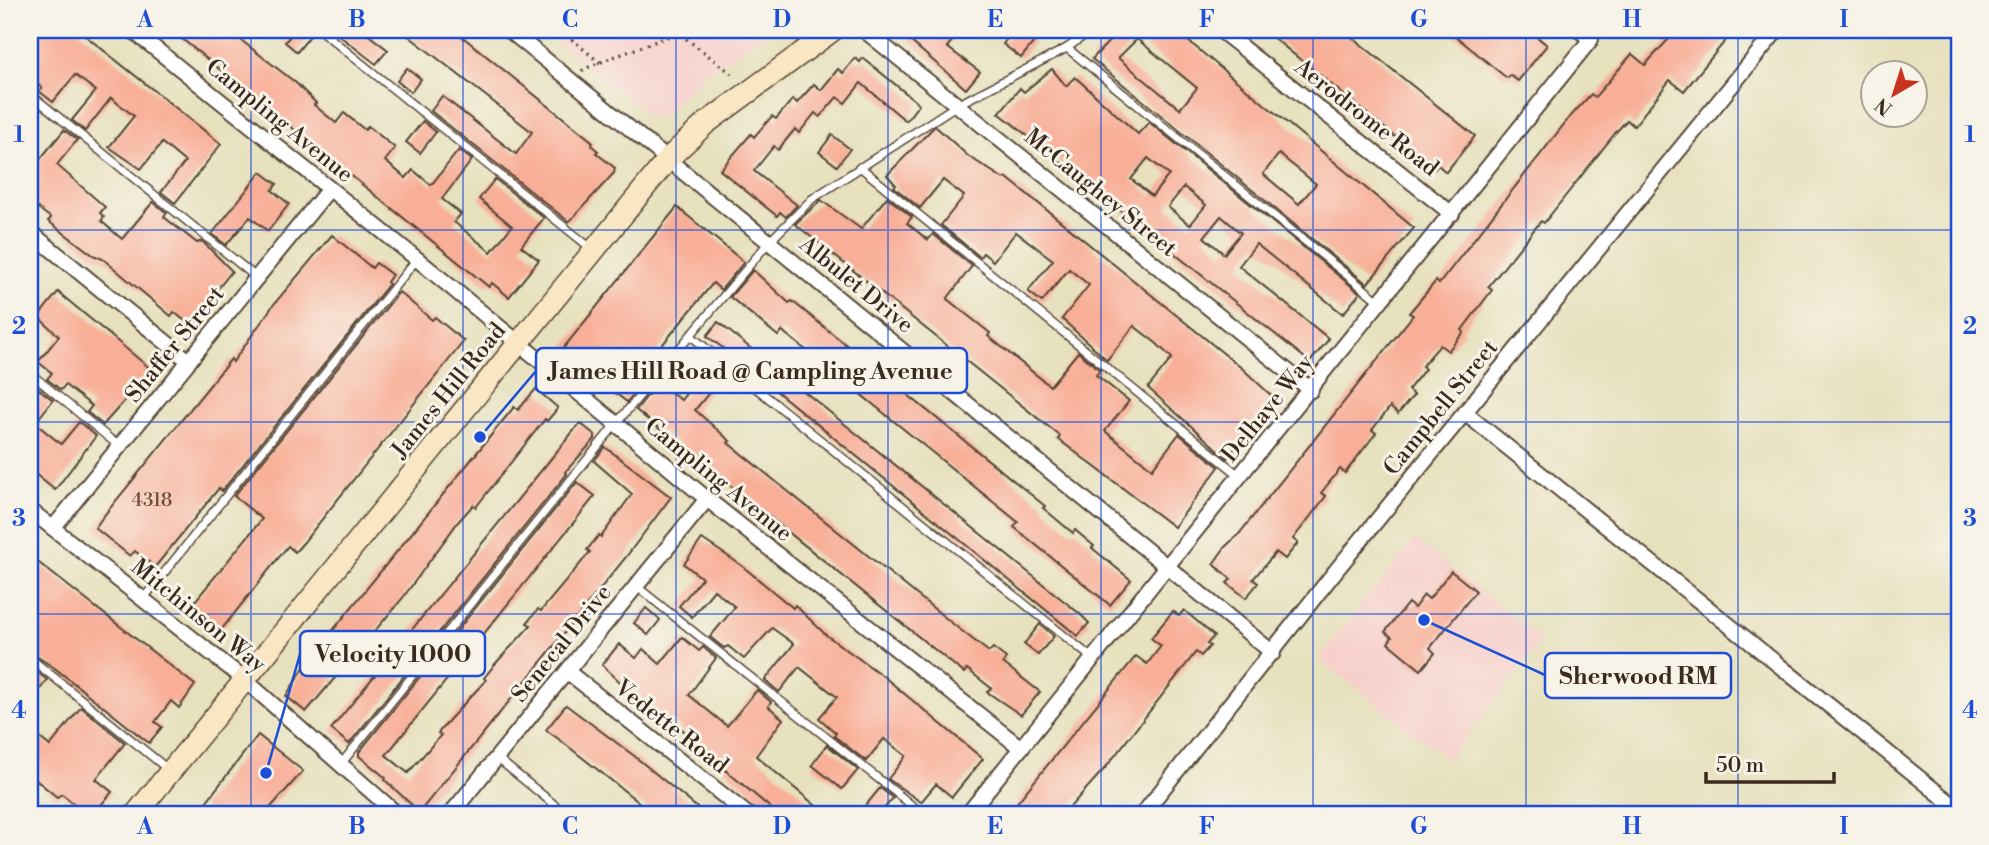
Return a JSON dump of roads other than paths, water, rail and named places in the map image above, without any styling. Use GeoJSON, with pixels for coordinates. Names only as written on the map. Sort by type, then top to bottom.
{"type":"FeatureCollection","features":[{"type":"Feature","properties":{"kind":"street","name":"Campling Avenue"},"geometry":{"type":"LineString","coordinates":[[132,30],[417,259],[615,425],[1021,748]]}},
{"type":"Feature","properties":{"kind":"street","name":"Albulet Drive"},"geometry":{"type":"LineString","coordinates":[[509,30],[1273,653]]}},
{"type":"Feature","properties":{"kind":"street","name":"James Hill Road"},"geometry":{"type":"LineString","coordinates":[[135,815],[519,345],[592,249],[669,158],[705,124],[833,30]]}},
{"type":"Feature","properties":{"kind":"street","name":"McCaughey Street"},"geometry":{"type":"LineString","coordinates":[[864,30],[1311,390]]}},
{"type":"Feature","properties":{"kind":"street","name":"Aerodrome Road"},"geometry":{"type":"LineString","coordinates":[[1220,30],[1452,214]]}},
{"type":"Feature","properties":{"kind":"street","name":"Delhaye Way"},"geometry":{"type":"LineString","coordinates":[[967,815],[1591,39],[1579,30]]}},
{"type":"Feature","properties":{"kind":"street","name":"Campbell Street"},"geometry":{"type":"LineString","coordinates":[[1142,815],[1777,30]]}},
{"type":"Feature","properties":{"kind":"street","name":"Shaffer Street"},"geometry":{"type":"LineString","coordinates":[[53,528],[329,189]]}},
{"type":"Feature","properties":{"kind":"street"},"geometry":{"type":"LineString","coordinates":[[30,232],[189,361]]}},
{"type":"Feature","properties":{"kind":"street"},"geometry":{"type":"LineString","coordinates":[[1465,413],[1959,810]]}},
{"type":"Feature","properties":{"kind":"street","name":"Senecal Drive"},"geometry":{"type":"LineString","coordinates":[[450,815],[707,499]]}},
{"type":"Feature","properties":{"kind":"street","name":"Mitchinson Way"},"geometry":{"type":"LineString","coordinates":[[30,510],[245,680],[398,815]]}},
{"type":"Feature","properties":{"kind":"street","name":"Vedette Road"},"geometry":{"type":"LineString","coordinates":[[568,672],[748,815]]}},
{"type":"Feature","properties":{"kind":"lane"},"geometry":{"type":"LineString","coordinates":[[320,30],[592,249]]}},
{"type":"Feature","properties":{"kind":"lane"},"geometry":{"type":"LineString","coordinates":[[340,764],[615,425],[769,242],[812,199],[957,105],[1067,48],[1092,30]]}},
{"type":"Feature","properties":{"kind":"lane"},"geometry":{"type":"LineString","coordinates":[[1067,48],[1380,302]]}},
{"type":"Feature","properties":{"kind":"lane"},"geometry":{"type":"LineString","coordinates":[[30,94],[257,278]]}},
{"type":"Feature","properties":{"kind":"lane"},"geometry":{"type":"LineString","coordinates":[[860,167],[1240,477]]}},
{"type":"Feature","properties":{"kind":"lane"},"geometry":{"type":"LineString","coordinates":[[143,599],[417,259]]}},
{"type":"Feature","properties":{"kind":"lane"},"geometry":{"type":"LineString","coordinates":[[691,336],[1092,658]]}},
{"type":"Feature","properties":{"kind":"lane"},"geometry":{"type":"LineString","coordinates":[[30,373],[120,447]]}},
{"type":"Feature","properties":{"kind":"lane"},"geometry":{"type":"LineString","coordinates":[[636,586],[923,815]]}},
{"type":"Feature","properties":{"kind":"lane"},"geometry":{"type":"LineString","coordinates":[[30,658],[170,772]]}},
{"type":"Feature","properties":{"kind":"lane"},"geometry":{"type":"LineString","coordinates":[[497,758],[567,815]]}},
{"type":"Feature","properties":{"kind":"place","name":"James Hill Road @ Campling Avenue"},"geometry":{"type":"Point","coordinates":[480,437]}},
{"type":"Feature","properties":{"kind":"place","name":"Sherwood RM"},"geometry":{"type":"Point","coordinates":[1424,620]}},
{"type":"Feature","properties":{"kind":"place","name":"Velocity 1000"},"geometry":{"type":"Point","coordinates":[266,773]}}]}
